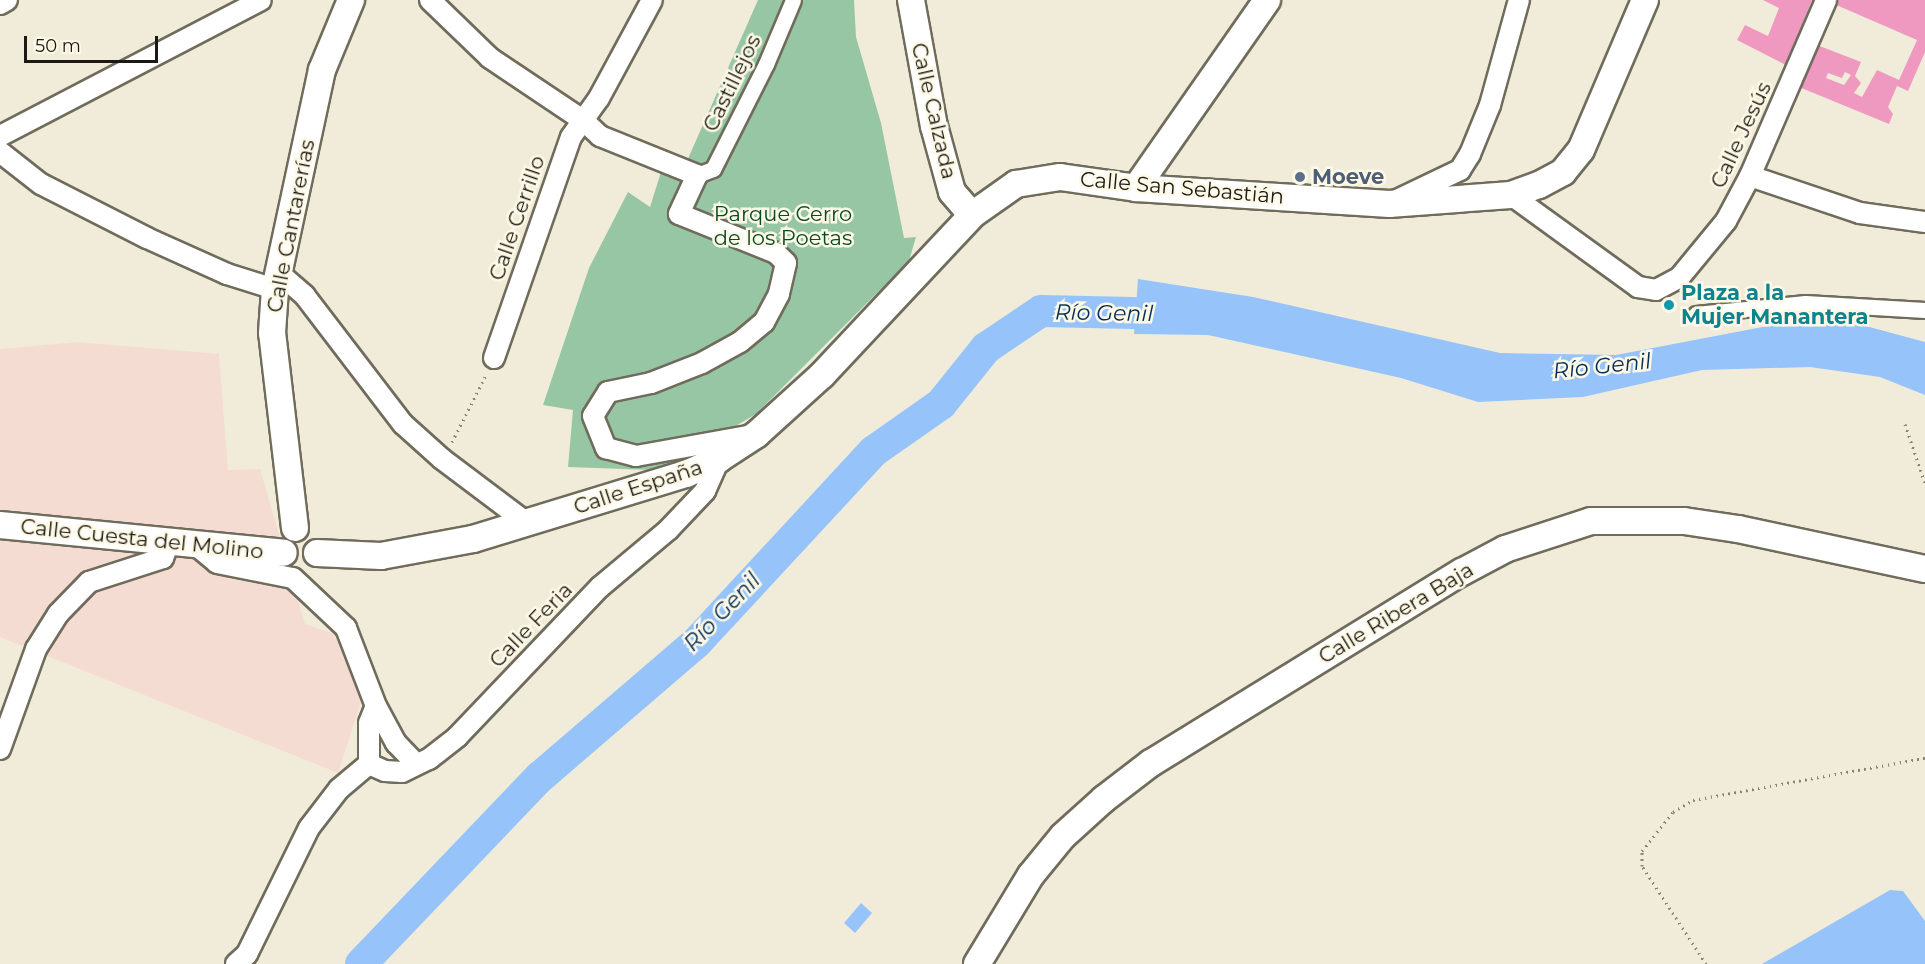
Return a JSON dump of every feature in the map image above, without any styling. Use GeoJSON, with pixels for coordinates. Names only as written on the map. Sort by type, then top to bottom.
{"type":"FeatureCollection","features":[{"type":"Feature","properties":{"kind":"street"},"geometry":{"type":"LineString","coordinates":[[0,4],[7,0]]}},
{"type":"Feature","properties":{"kind":"street"},"geometry":{"type":"LineString","coordinates":[[0,136],[261,0]]}},
{"type":"Feature","properties":{"kind":"street","name":"Calle Cantarerías"},"geometry":{"type":"LineString","coordinates":[[295,528],[272,333],[277,281],[322,70],[351,0]]}},
{"type":"Feature","properties":{"kind":"street"},"geometry":{"type":"LineString","coordinates":[[430,0],[490,58],[584,121],[600,136],[697,175],[679,214],[776,253],[786,263],[779,294],[764,322],[740,342],[702,363],[651,383],[608,392],[593,416],[606,448],[636,456],[757,434]]}},
{"type":"Feature","properties":{"kind":"street","name":"Calle Cerrillo"},"geometry":{"type":"LineString","coordinates":[[494,358],[571,137],[584,121],[651,0]]}},
{"type":"Feature","properties":{"kind":"street","name":"Castillejos"},"geometry":{"type":"LineString","coordinates":[[697,175],[713,169],[766,64],[793,0]]}},
{"type":"Feature","properties":{"kind":"street","name":"Calle Calzada"},"geometry":{"type":"LineString","coordinates":[[911,0],[934,126],[952,192],[972,215]]}},
{"type":"Feature","properties":{"kind":"street"},"geometry":{"type":"LineString","coordinates":[[1136,188],[1267,0]]}},
{"type":"Feature","properties":{"kind":"street"},"geometry":{"type":"LineString","coordinates":[[1389,204],[1460,170],[1466,162],[1490,105],[1519,0]]}},
{"type":"Feature","properties":{"kind":"street","name":"Calle San Sebastián"},"geometry":{"type":"LineString","coordinates":[[972,215],[1002,190],[1032,180],[1060,177],[1136,188],[1389,204],[1511,195],[1563,172],[1581,150],[1645,0]]}},
{"type":"Feature","properties":{"kind":"street","name":"Calle Jesús"},"geometry":{"type":"LineString","coordinates":[[1511,195],[1638,288],[1656,290],[1679,278],[1726,221],[1750,177],[1826,0]]}},
{"type":"Feature","properties":{"kind":"street"},"geometry":{"type":"LineString","coordinates":[[0,152],[41,184],[147,238],[227,274],[277,281],[306,296],[403,424],[442,459],[527,523]]}},
{"type":"Feature","properties":{"kind":"street"},"geometry":{"type":"LineString","coordinates":[[1750,177],[1860,213],[1925,222]]}},
{"type":"Feature","properties":{"kind":"street","name":"Calle España"},"geometry":{"type":"LineString","coordinates":[[317,553],[409,554],[527,523],[686,474],[719,459],[757,434],[874,322],[972,215]]}},
{"type":"Feature","properties":{"kind":"street"},"geometry":{"type":"LineString","coordinates":[[1696,314],[1804,303],[1925,310]]}},
{"type":"Feature","properties":{"kind":"street","name":"Calle Feria"},"geometry":{"type":"LineString","coordinates":[[369,764],[385,771],[402,772],[415,763],[429,759],[457,737],[600,587],[668,530],[705,491],[719,459]]}},
{"type":"Feature","properties":{"kind":"street","name":"Calle Ribera Baja"},"geometry":{"type":"LineString","coordinates":[[977,964],[1031,875],[1063,836],[1104,799],[1150,763],[1451,578],[1505,549],[1591,521],[1684,521],[1738,529],[1925,569]]}},
{"type":"Feature","properties":{"kind":"street","name":"Calle Cuesta del Molino"},"geometry":{"type":"LineString","coordinates":[[0,525],[284,553]]}},
{"type":"Feature","properties":{"kind":"street"},"geometry":{"type":"LineString","coordinates":[[295,528],[312,532],[318,542],[317,553],[303,563],[292,561],[284,553],[284,541],[295,528]]}},
{"type":"Feature","properties":{"kind":"street"},"geometry":{"type":"LineString","coordinates":[[0,749],[36,649],[58,614],[89,582],[163,558],[169,543]]}},
{"type":"Feature","properties":{"kind":"street"},"geometry":{"type":"LineString","coordinates":[[197,546],[217,563],[293,578],[346,628],[376,706],[396,744],[415,763]]}},
{"type":"Feature","properties":{"kind":"street"},"geometry":{"type":"LineString","coordinates":[[236,964],[248,954],[309,828],[339,789],[369,764],[369,723],[376,706]]}},
{"type":"Feature","properties":{"kind":"path"},"geometry":{"type":"LineString","coordinates":[[442,459],[494,358]]}},
{"type":"Feature","properties":{"kind":"path"},"geometry":{"type":"LineString","coordinates":[[1905,424],[1925,483]]}},
{"type":"Feature","properties":{"kind":"path"},"geometry":{"type":"LineString","coordinates":[[1706,964],[1642,866],[1642,851],[1673,812],[1693,800],[1925,758]]}},
{"type":"Feature","properties":{"kind":"shaded area"},"geometry":{"type":"Polygon","coordinates":[[[78,342],[219,354],[228,470],[260,469],[305,624],[337,635],[361,702],[338,773],[0,637],[0,349],[78,342]]]}},
{"type":"Feature","properties":{"kind":"green space","name":"Parque Cerro de los Poetas"},"geometry":{"type":"Polygon","coordinates":[[[758,0],[854,0],[856,37],[881,123],[904,238],[916,237],[909,261],[756,414],[727,431],[683,441],[686,458],[651,470],[568,467],[573,410],[543,405],[589,268],[628,192],[650,207],[667,153],[687,161],[758,0]]]}},
{"type":"Feature","properties":{"kind":"water"},"geometry":{"type":"Polygon","coordinates":[[[1138,279],[1253,297],[1500,353],[1616,355],[1773,325],[1862,325],[1925,342],[1925,395],[1880,377],[1810,367],[1702,370],[1583,397],[1478,402],[1401,378],[1208,335],[1134,334],[1138,279]]]}},
{"type":"Feature","properties":{"kind":"water"},"geometry":{"type":"Polygon","coordinates":[[[1890,890],[1903,891],[1925,921],[1925,964],[1762,964],[1890,890]]]}},
{"type":"Feature","properties":{"kind":"water"},"geometry":{"type":"Polygon","coordinates":[[[861,903],[872,913],[855,933],[844,923],[861,903]]]}},
{"type":"Feature","properties":{"kind":"building"},"geometry":{"type":"Polygon","coordinates":[[[1763,0],[1812,0],[1786,65],[1737,40],[1745,25],[1768,36],[1779,8],[1763,0]]]}},
{"type":"Feature","properties":{"kind":"building"},"geometry":{"type":"Polygon","coordinates":[[[1836,0],[1925,0],[1925,52],[1908,91],[1897,86],[1888,107],[1893,114],[1889,124],[1799,87],[1817,45],[1861,62],[1855,76],[1861,83],[1854,93],[1862,97],[1877,70],[1899,80],[1917,40],[1834,4],[1836,0]],[[1845,72],[1842,78],[1828,73],[1826,78],[1844,85],[1851,75],[1845,72]]]}},
{"type":"Feature","properties":{"kind":"waterway","name":"Río Genil"},"geometry":{"type":"LineString","coordinates":[[361,964],[540,777],[697,642],[874,451],[941,404],[986,348],[1041,311],[1179,314]]}},
{"type":"Feature","properties":{"kind":"place","name":"Moeve"},"geometry":{"type":"Point","coordinates":[1300,177]}},
{"type":"Feature","properties":{"kind":"place","name":"Plaza a la Mujer Manantera"},"geometry":{"type":"Point","coordinates":[1669,305]}}]}
